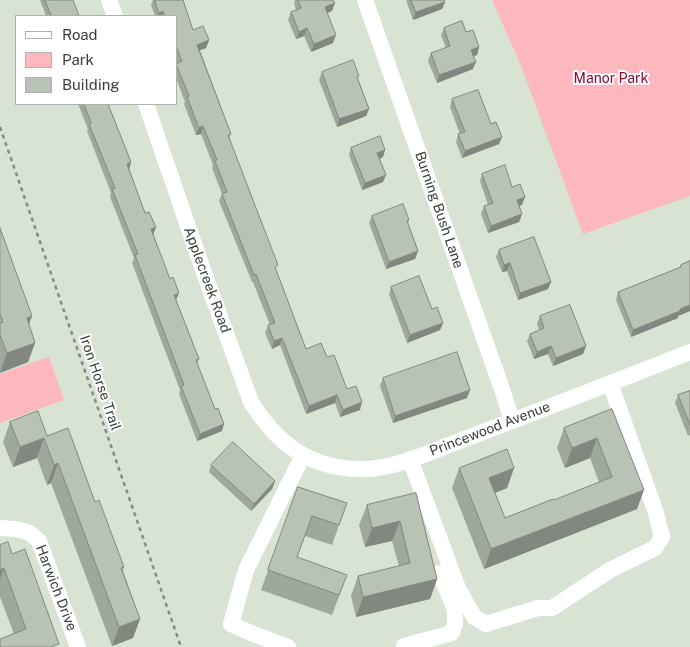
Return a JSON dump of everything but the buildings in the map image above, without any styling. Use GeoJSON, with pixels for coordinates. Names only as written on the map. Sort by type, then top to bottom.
{"type":"FeatureCollection","features":[{"type":"Feature","properties":{"kind":"street"},"geometry":{"type":"LineString","coordinates":[[109,0],[115,15]]}},
{"type":"Feature","properties":{"kind":"street","name":"Burning Bush Lane"},"geometry":{"type":"LineString","coordinates":[[365,0],[512,421]]}},
{"type":"Feature","properties":{"kind":"street","name":"Applecreek Road"},"geometry":{"type":"LineString","coordinates":[[146,105],[251,402],[274,434],[287,445]]}},
{"type":"Feature","properties":{"kind":"street","name":"Princewood Avenue"},"geometry":{"type":"LineString","coordinates":[[287,445],[303,455],[320,462],[343,468],[382,468],[512,421],[690,352]]}},
{"type":"Feature","properties":{"kind":"street"},"geometry":{"type":"LineString","coordinates":[[404,461],[458,588],[474,617],[486,624],[538,608],[552,608],[610,570],[656,548],[662,538],[656,513],[610,383]]}},
{"type":"Feature","properties":{"kind":"street"},"geometry":{"type":"LineString","coordinates":[[288,647],[251,634],[231,624],[246,570],[303,455]]}},
{"type":"Feature","properties":{"kind":"street"},"geometry":{"type":"LineString","coordinates":[[404,461],[408,484],[455,610],[456,624],[452,633],[404,646]]}},
{"type":"Feature","properties":{"kind":"street","name":"Harwich Drive"},"geometry":{"type":"LineString","coordinates":[[0,528],[16,529],[30,533],[39,541],[78,647]]}},
{"type":"Feature","properties":{"kind":"path","name":"Iron Horse Trail"},"geometry":{"type":"LineString","coordinates":[[0,126],[181,647]]}},
{"type":"Feature","properties":{"kind":"green space","name":"Manor Park"},"geometry":{"type":"Polygon","coordinates":[[[492,0],[690,0],[690,196],[583,234],[520,63],[492,0]]]}},
{"type":"Feature","properties":{"kind":"green space"},"geometry":{"type":"Polygon","coordinates":[[[49,357],[64,400],[0,423],[0,374],[49,357]]]}}]}
